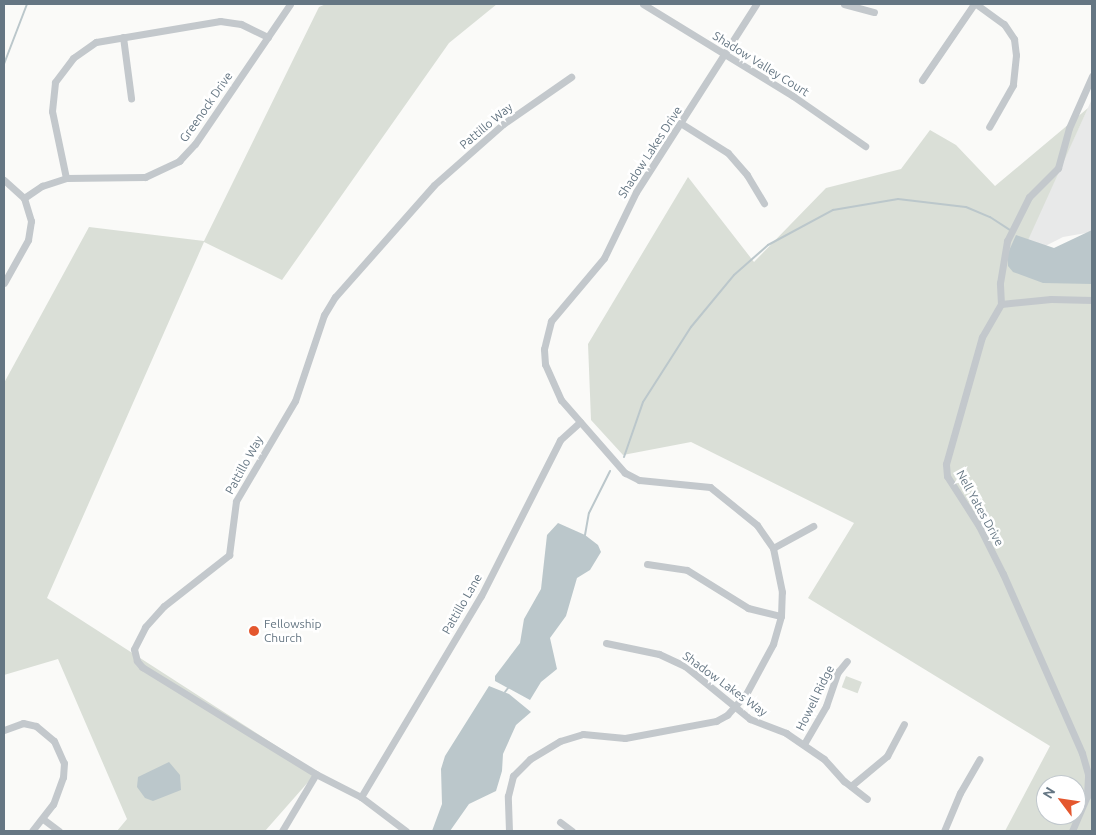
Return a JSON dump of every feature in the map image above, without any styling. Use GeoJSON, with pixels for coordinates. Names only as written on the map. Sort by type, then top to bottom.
{"type":"FeatureCollection","features":[{"type":"Feature","properties":{"kind":"street","name":"Greenock Drive"},"geometry":{"type":"LineString","coordinates":[[24,198],[42,186],[66,178],[145,177],[179,161],[195,144],[290,4]]}},
{"type":"Feature","properties":{"kind":"street","name":"Shadow Valley Court"},"geometry":{"type":"LineString","coordinates":[[643,4],[854,135],[865,146]]}},
{"type":"Feature","properties":{"kind":"street","name":"Shadow Lakes Drive"},"geometry":{"type":"LineString","coordinates":[[509,831],[508,796],[513,776],[530,759],[544,750],[583,734],[625,738],[716,721],[736,707],[773,644],[781,616],[782,592],[773,548],[756,525],[710,487],[639,480],[625,474],[561,400],[545,364],[546,334],[568,298],[604,258],[636,192],[682,124],[756,4]]}},
{"type":"Feature","properties":{"kind":"street"},"geometry":{"type":"LineString","coordinates":[[844,4],[874,12]]}},
{"type":"Feature","properties":{"kind":"street"},"geometry":{"type":"LineString","coordinates":[[922,80],[975,4],[1004,24],[1014,39],[1016,55],[1013,85],[990,127]]}},
{"type":"Feature","properties":{"kind":"street"},"geometry":{"type":"LineString","coordinates":[[66,178],[52,110],[55,82],[73,58],[96,42],[220,21],[241,24],[268,37]]}},
{"type":"Feature","properties":{"kind":"street"},"geometry":{"type":"LineString","coordinates":[[123,37],[131,98]]}},
{"type":"Feature","properties":{"kind":"street"},"geometry":{"type":"LineString","coordinates":[[1092,76],[1069,128],[1058,168],[1029,197],[1008,241],[1000,283],[1001,304],[1052,298],[1092,300]]}},
{"type":"Feature","properties":{"kind":"street","name":"Pattillo Way"},"geometry":{"type":"LineString","coordinates":[[406,831],[361,797],[316,774],[142,666],[134,655],[136,642],[164,606],[229,554],[238,495],[294,401],[324,315],[346,283],[434,185],[502,124],[572,77]]}},
{"type":"Feature","properties":{"kind":"street"},"geometry":{"type":"LineString","coordinates":[[682,124],[728,152],[747,175],[764,203]]}},
{"type":"Feature","properties":{"kind":"street"},"geometry":{"type":"LineString","coordinates":[[4,180],[24,198],[31,221],[28,240],[4,283]]}},
{"type":"Feature","properties":{"kind":"street","name":"Nell Yates Drive"},"geometry":{"type":"LineString","coordinates":[[1001,304],[982,337],[948,447],[946,476],[979,526],[995,558],[1082,752],[1088,774],[1087,796],[1072,831]]}},
{"type":"Feature","properties":{"kind":"street","name":"Pattillo Lane"},"geometry":{"type":"LineString","coordinates":[[361,797],[480,596],[560,440],[580,422]]}},
{"type":"Feature","properties":{"kind":"street"},"geometry":{"type":"LineString","coordinates":[[773,548],[813,526]]}},
{"type":"Feature","properties":{"kind":"street"},"geometry":{"type":"LineString","coordinates":[[647,564],[687,570],[748,608],[781,616]]}},
{"type":"Feature","properties":{"kind":"street","name":"Shadow Lakes Way"},"geometry":{"type":"LineString","coordinates":[[606,643],[674,660],[750,719],[804,744],[834,767],[851,786],[868,799]]}},
{"type":"Feature","properties":{"kind":"street","name":"Howell Ridge"},"geometry":{"type":"LineString","coordinates":[[804,744],[826,706],[838,672],[848,661]]}},
{"type":"Feature","properties":{"kind":"street"},"geometry":{"type":"LineString","coordinates":[[4,730],[23,723],[36,726],[59,748],[64,763],[63,777],[53,804],[32,831]]}},
{"type":"Feature","properties":{"kind":"street"},"geometry":{"type":"LineString","coordinates":[[851,786],[887,756],[904,724]]}},
{"type":"Feature","properties":{"kind":"street"},"geometry":{"type":"LineString","coordinates":[[944,831],[960,793],[980,759]]}},
{"type":"Feature","properties":{"kind":"street"},"geometry":{"type":"LineString","coordinates":[[282,831],[316,774]]}},
{"type":"Feature","properties":{"kind":"street"},"geometry":{"type":"LineString","coordinates":[[43,819],[59,831]]}},
{"type":"Feature","properties":{"kind":"street"},"geometry":{"type":"LineString","coordinates":[[560,822],[572,831]]}},
{"type":"Feature","properties":{"kind":"shaded area"},"geometry":{"type":"Polygon","coordinates":[[[326,4],[497,4],[449,43],[282,280],[204,242],[47,598],[317,772],[265,831],[117,831],[127,819],[58,659],[4,675],[4,383],[89,227],[204,241],[319,7],[326,4]]]}},
{"type":"Feature","properties":{"kind":"shaded area"},"geometry":{"type":"Polygon","coordinates":[[[1092,99],[1092,232],[1063,237],[1018,260],[1092,99]]]}},
{"type":"Feature","properties":{"kind":"shaded area"},"geometry":{"type":"Polygon","coordinates":[[[1088,108],[1019,260],[1092,270],[1092,831],[1005,831],[1050,746],[808,598],[854,523],[691,442],[623,455],[591,420],[588,344],[688,177],[754,262],[826,188],[901,169],[930,130],[956,145],[995,186],[1088,108]]]}},
{"type":"Feature","properties":{"kind":"shaded area"},"geometry":{"type":"Polygon","coordinates":[[[1092,230],[1092,284],[1043,283],[1013,272],[1008,266],[1008,253],[1016,235],[1054,248],[1092,230]]]}},
{"type":"Feature","properties":{"kind":"shaded area"},"geometry":{"type":"Polygon","coordinates":[[[558,523],[585,535],[598,545],[601,552],[590,570],[577,578],[566,616],[550,638],[557,669],[541,682],[530,700],[495,681],[495,676],[520,643],[524,619],[541,589],[547,535],[558,523]]]}},
{"type":"Feature","properties":{"kind":"shaded area"},"geometry":{"type":"Polygon","coordinates":[[[846,676],[862,682],[858,693],[842,687],[846,676]]]}},
{"type":"Feature","properties":{"kind":"shaded area"},"geometry":{"type":"Polygon","coordinates":[[[489,686],[509,694],[531,712],[516,725],[503,754],[502,771],[496,791],[469,804],[450,831],[432,831],[442,804],[441,769],[445,756],[489,686]]]}},
{"type":"Feature","properties":{"kind":"shaded area"},"geometry":{"type":"Polygon","coordinates":[[[169,762],[180,775],[181,790],[153,801],[145,798],[137,787],[138,777],[169,762]]]}},
{"type":"Feature","properties":{"kind":"waterway"},"geometry":{"type":"LineString","coordinates":[[4,64],[27,4]]}},
{"type":"Feature","properties":{"kind":"waterway"},"geometry":{"type":"LineString","coordinates":[[624,457],[643,402],[691,327],[734,275],[768,245],[833,210],[898,199],[966,207],[990,217],[1010,230]]}},
{"type":"Feature","properties":{"kind":"waterway"},"geometry":{"type":"LineString","coordinates":[[585,535],[589,513],[610,471]]}},
{"type":"Feature","properties":{"kind":"waterway"},"geometry":{"type":"LineString","coordinates":[[505,692],[508,688]]}},
{"type":"Feature","properties":{"kind":"place","name":"Fellowship Church"},"geometry":{"type":"Point","coordinates":[254,631]}}]}
